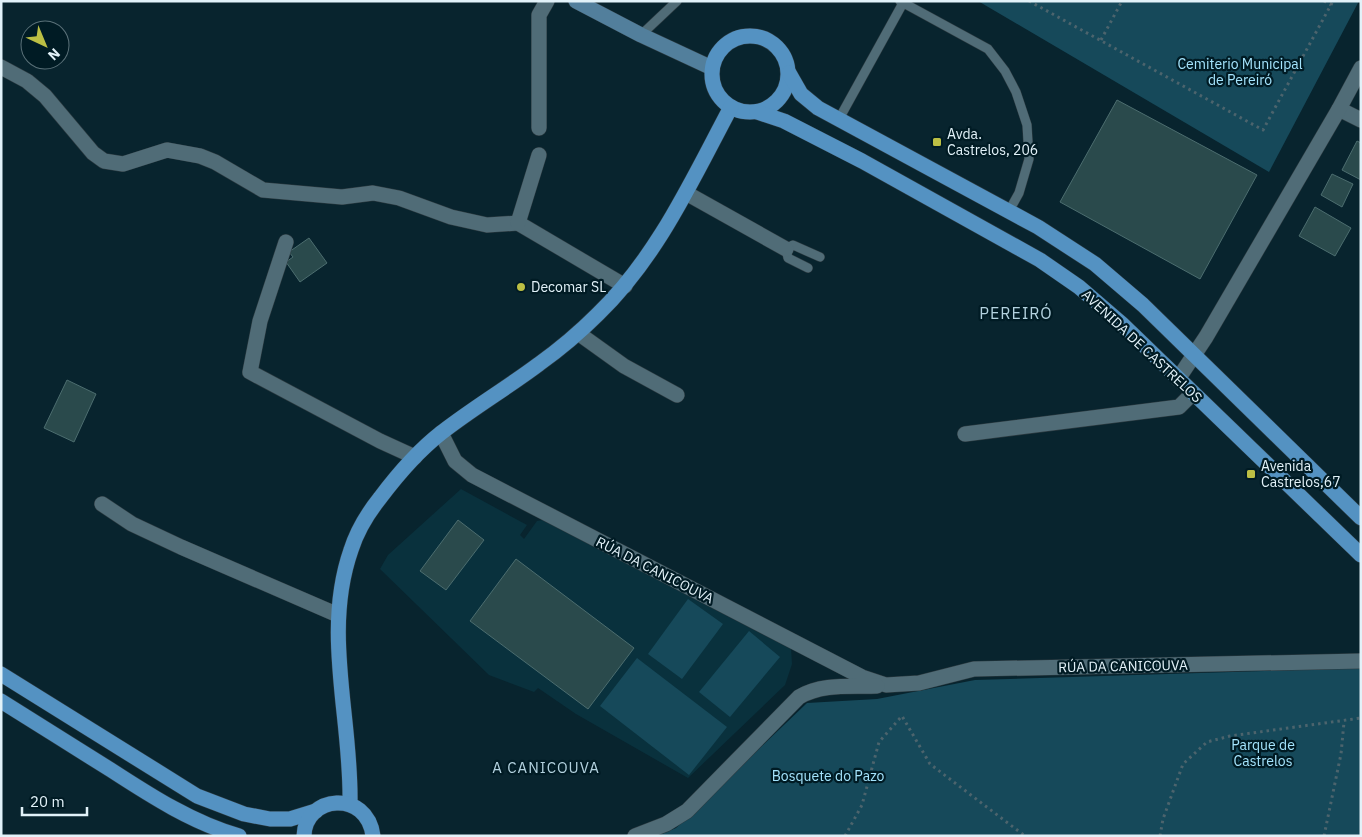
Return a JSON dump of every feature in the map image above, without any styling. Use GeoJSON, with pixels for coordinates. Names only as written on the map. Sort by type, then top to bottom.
{"type":"FeatureCollection","features":[{"type":"Feature","properties":{"kind":"main road"},"geometry":{"type":"LineString","coordinates":[[576,1],[641,35],[712,68]]}},
{"type":"Feature","properties":{"kind":"main road"},"geometry":{"type":"LineString","coordinates":[[753,35],[764,38],[782,52],[787,62],[789,74],[786,87],[780,98],[769,107],[757,112],[744,112],[731,107],[720,97],[713,83],[712,68],[716,57],[727,44],[742,36],[753,35]]}},
{"type":"Feature","properties":{"kind":"main road","name":"AVENIDA DE CASTRELOS"},"geometry":{"type":"LineString","coordinates":[[789,74],[801,94],[810,102],[1069,246],[1102,270],[1143,305],[1361,518]]}},
{"type":"Feature","properties":{"kind":"main road"},"geometry":{"type":"LineString","coordinates":[[350,804],[350,767],[339,675],[338,615],[341,590],[351,550],[367,515],[391,483],[441,433],[541,363],[578,333],[625,286],[657,242],[686,193],[731,107]]}},
{"type":"Feature","properties":{"kind":"main road","name":"AVENIDA DE CASTRELOS"},"geometry":{"type":"LineString","coordinates":[[757,112],[784,121],[862,161],[1040,260],[1079,287],[1122,324],[1361,555]]}},
{"type":"Feature","properties":{"kind":"main road"},"geometry":{"type":"LineString","coordinates":[[1,674],[197,796],[244,814],[270,819],[290,819],[316,811]]}},
{"type":"Feature","properties":{"kind":"main road"},"geometry":{"type":"LineString","coordinates":[[1,701],[136,786],[188,816],[239,836]]}},
{"type":"Feature","properties":{"kind":"main road"},"geometry":{"type":"LineString","coordinates":[[304,836],[308,821],[316,811],[332,803],[350,804],[360,809],[368,817],[373,836]]}},
{"type":"Feature","properties":{"kind":"street"},"geometry":{"type":"LineString","coordinates":[[539,128],[539,15],[547,1]]}},
{"type":"Feature","properties":{"kind":"street"},"geometry":{"type":"LineString","coordinates":[[1,67],[27,81],[45,96],[93,153],[104,161],[122,164],[167,150],[200,156],[263,190],[342,197],[373,193],[399,198],[451,217],[487,225],[518,223],[625,286]]}},
{"type":"Feature","properties":{"kind":"street"},"geometry":{"type":"LineString","coordinates":[[1178,379],[1194,355],[1361,68]]}},
{"type":"Feature","properties":{"kind":"street"},"geometry":{"type":"LineString","coordinates":[[1339,108],[1361,120]]}},
{"type":"Feature","properties":{"kind":"street"},"geometry":{"type":"LineString","coordinates":[[518,223],[539,156]]}},
{"type":"Feature","properties":{"kind":"street"},"geometry":{"type":"LineString","coordinates":[[686,193],[786,249]]}},
{"type":"Feature","properties":{"kind":"street"},"geometry":{"type":"LineString","coordinates":[[286,242],[260,321],[250,372],[380,442],[415,457]]}},
{"type":"Feature","properties":{"kind":"street"},"geometry":{"type":"LineString","coordinates":[[578,333],[624,366],[677,395]]}},
{"type":"Feature","properties":{"kind":"street"},"geometry":{"type":"LineString","coordinates":[[965,434],[1179,407],[1193,393]]}},
{"type":"Feature","properties":{"kind":"street","name":"RÚA DA CANICOUVA"},"geometry":{"type":"LineString","coordinates":[[441,433],[455,461],[472,475],[862,677],[886,685]]}},
{"type":"Feature","properties":{"kind":"street"},"geometry":{"type":"LineString","coordinates":[[102,504],[132,524],[338,615]]}},
{"type":"Feature","properties":{"kind":"street","name":"RÚA DA CANICOUVA"},"geometry":{"type":"LineString","coordinates":[[635,836],[666,824],[687,811],[799,696],[821,688],[919,683],[974,669],[1361,661]]}},
{"type":"Feature","properties":{"kind":"lane"},"geometry":{"type":"LineString","coordinates":[[641,35],[678,1]]}},
{"type":"Feature","properties":{"kind":"lane"},"geometry":{"type":"LineString","coordinates":[[839,119],[901,2],[988,49],[1006,71],[1016,92],[1027,125],[1028,159],[1019,193],[1009,212]]}},
{"type":"Feature","properties":{"kind":"lane"},"geometry":{"type":"LineString","coordinates":[[808,268],[788,258],[786,249],[793,245],[820,257]]}},
{"type":"Feature","properties":{"kind":"path"},"geometry":{"type":"LineString","coordinates":[[1029,1],[1263,130],[1332,3],[1324,1]]}},
{"type":"Feature","properties":{"kind":"path"},"geometry":{"type":"LineString","coordinates":[[1100,40],[1122,1]]}},
{"type":"Feature","properties":{"kind":"path"},"geometry":{"type":"LineString","coordinates":[[845,836],[862,805],[878,742],[902,716],[930,764],[1025,836]]}},
{"type":"Feature","properties":{"kind":"path"},"geometry":{"type":"LineString","coordinates":[[1160,836],[1163,819],[1183,764],[1207,742],[1230,736],[1344,722],[1361,718]]}},
{"type":"Feature","properties":{"kind":"path"},"geometry":{"type":"LineString","coordinates":[[1324,836],[1341,754],[1344,722]]}},
{"type":"Feature","properties":{"kind":"shaded area"},"geometry":{"type":"Polygon","coordinates":[[[461,489],[527,525],[520,535],[524,539],[537,521],[548,519],[791,648],[792,664],[785,685],[688,778],[576,714],[538,688],[534,692],[489,675],[380,569],[388,555],[461,489]]]}},
{"type":"Feature","properties":{"kind":"green space","name":"Cemiterio Municipal de Pereiró"},"geometry":{"type":"Polygon","coordinates":[[[978,1],[1359,1],[1269,172],[978,1]]]}},
{"type":"Feature","properties":{"kind":"green space"},"geometry":{"type":"Polygon","coordinates":[[[688,599],[723,624],[682,679],[648,654],[688,599]]]}},
{"type":"Feature","properties":{"kind":"green space"},"geometry":{"type":"Polygon","coordinates":[[[749,631],[780,657],[730,717],[699,692],[749,631]]]}},
{"type":"Feature","properties":{"kind":"green space"},"geometry":{"type":"Polygon","coordinates":[[[637,658],[727,727],[689,775],[600,706],[637,658]]]}},
{"type":"Feature","properties":{"kind":"green space","name":"Parque de Castrelos"},"geometry":{"type":"Polygon","coordinates":[[[1361,668],[1361,836],[657,836],[676,828],[807,703],[877,699],[975,680],[1361,668]]]}},
{"type":"Feature","properties":{"kind":"building"},"geometry":{"type":"Polygon","coordinates":[[[1117,100],[1257,175],[1200,279],[1060,202],[1117,100]]]}},
{"type":"Feature","properties":{"kind":"building"},"geometry":{"type":"Polygon","coordinates":[[[1357,141],[1361,143],[1361,180],[1342,170],[1357,141]]]}},
{"type":"Feature","properties":{"kind":"building"},"geometry":{"type":"Polygon","coordinates":[[[1332,174],[1353,184],[1342,207],[1321,195],[1332,174]]]}},
{"type":"Feature","properties":{"kind":"building"},"geometry":{"type":"Polygon","coordinates":[[[1315,207],[1351,228],[1335,256],[1299,236],[1315,207]]]}},
{"type":"Feature","properties":{"kind":"building"},"geometry":{"type":"Polygon","coordinates":[[[309,238],[327,263],[300,282],[286,262],[293,257],[289,252],[309,238]]]}},
{"type":"Feature","properties":{"kind":"building"},"geometry":{"type":"Polygon","coordinates":[[[67,380],[96,394],[74,442],[44,428],[67,380]]]}},
{"type":"Feature","properties":{"kind":"building"},"geometry":{"type":"Polygon","coordinates":[[[458,520],[484,540],[446,590],[420,571],[458,520]]]}},
{"type":"Feature","properties":{"kind":"building"},"geometry":{"type":"Polygon","coordinates":[[[516,559],[634,648],[588,709],[470,621],[516,559]]]}},
{"type":"Feature","properties":{"kind":"place","name":"Avda. Castrelos, 206"},"geometry":{"type":"Point","coordinates":[937,142]}},
{"type":"Feature","properties":{"kind":"place","name":"Decomar SL"},"geometry":{"type":"Point","coordinates":[521,287]}},
{"type":"Feature","properties":{"kind":"place","name":"Avenida Castrelos,67"},"geometry":{"type":"Point","coordinates":[1251,474]}},
{"type":"Feature","properties":{"kind":"district","name":"PEREIRÓ"},"geometry":{"type":"Point","coordinates":[1016,313]}},
{"type":"Feature","properties":{"kind":"district","name":"A CANICOUVA"},"geometry":{"type":"Point","coordinates":[546,767]}},
{"type":"Feature","properties":{"kind":"park label","name":"Bosquete do Pazo"},"geometry":{"type":"Point","coordinates":[828,776]}}]}
